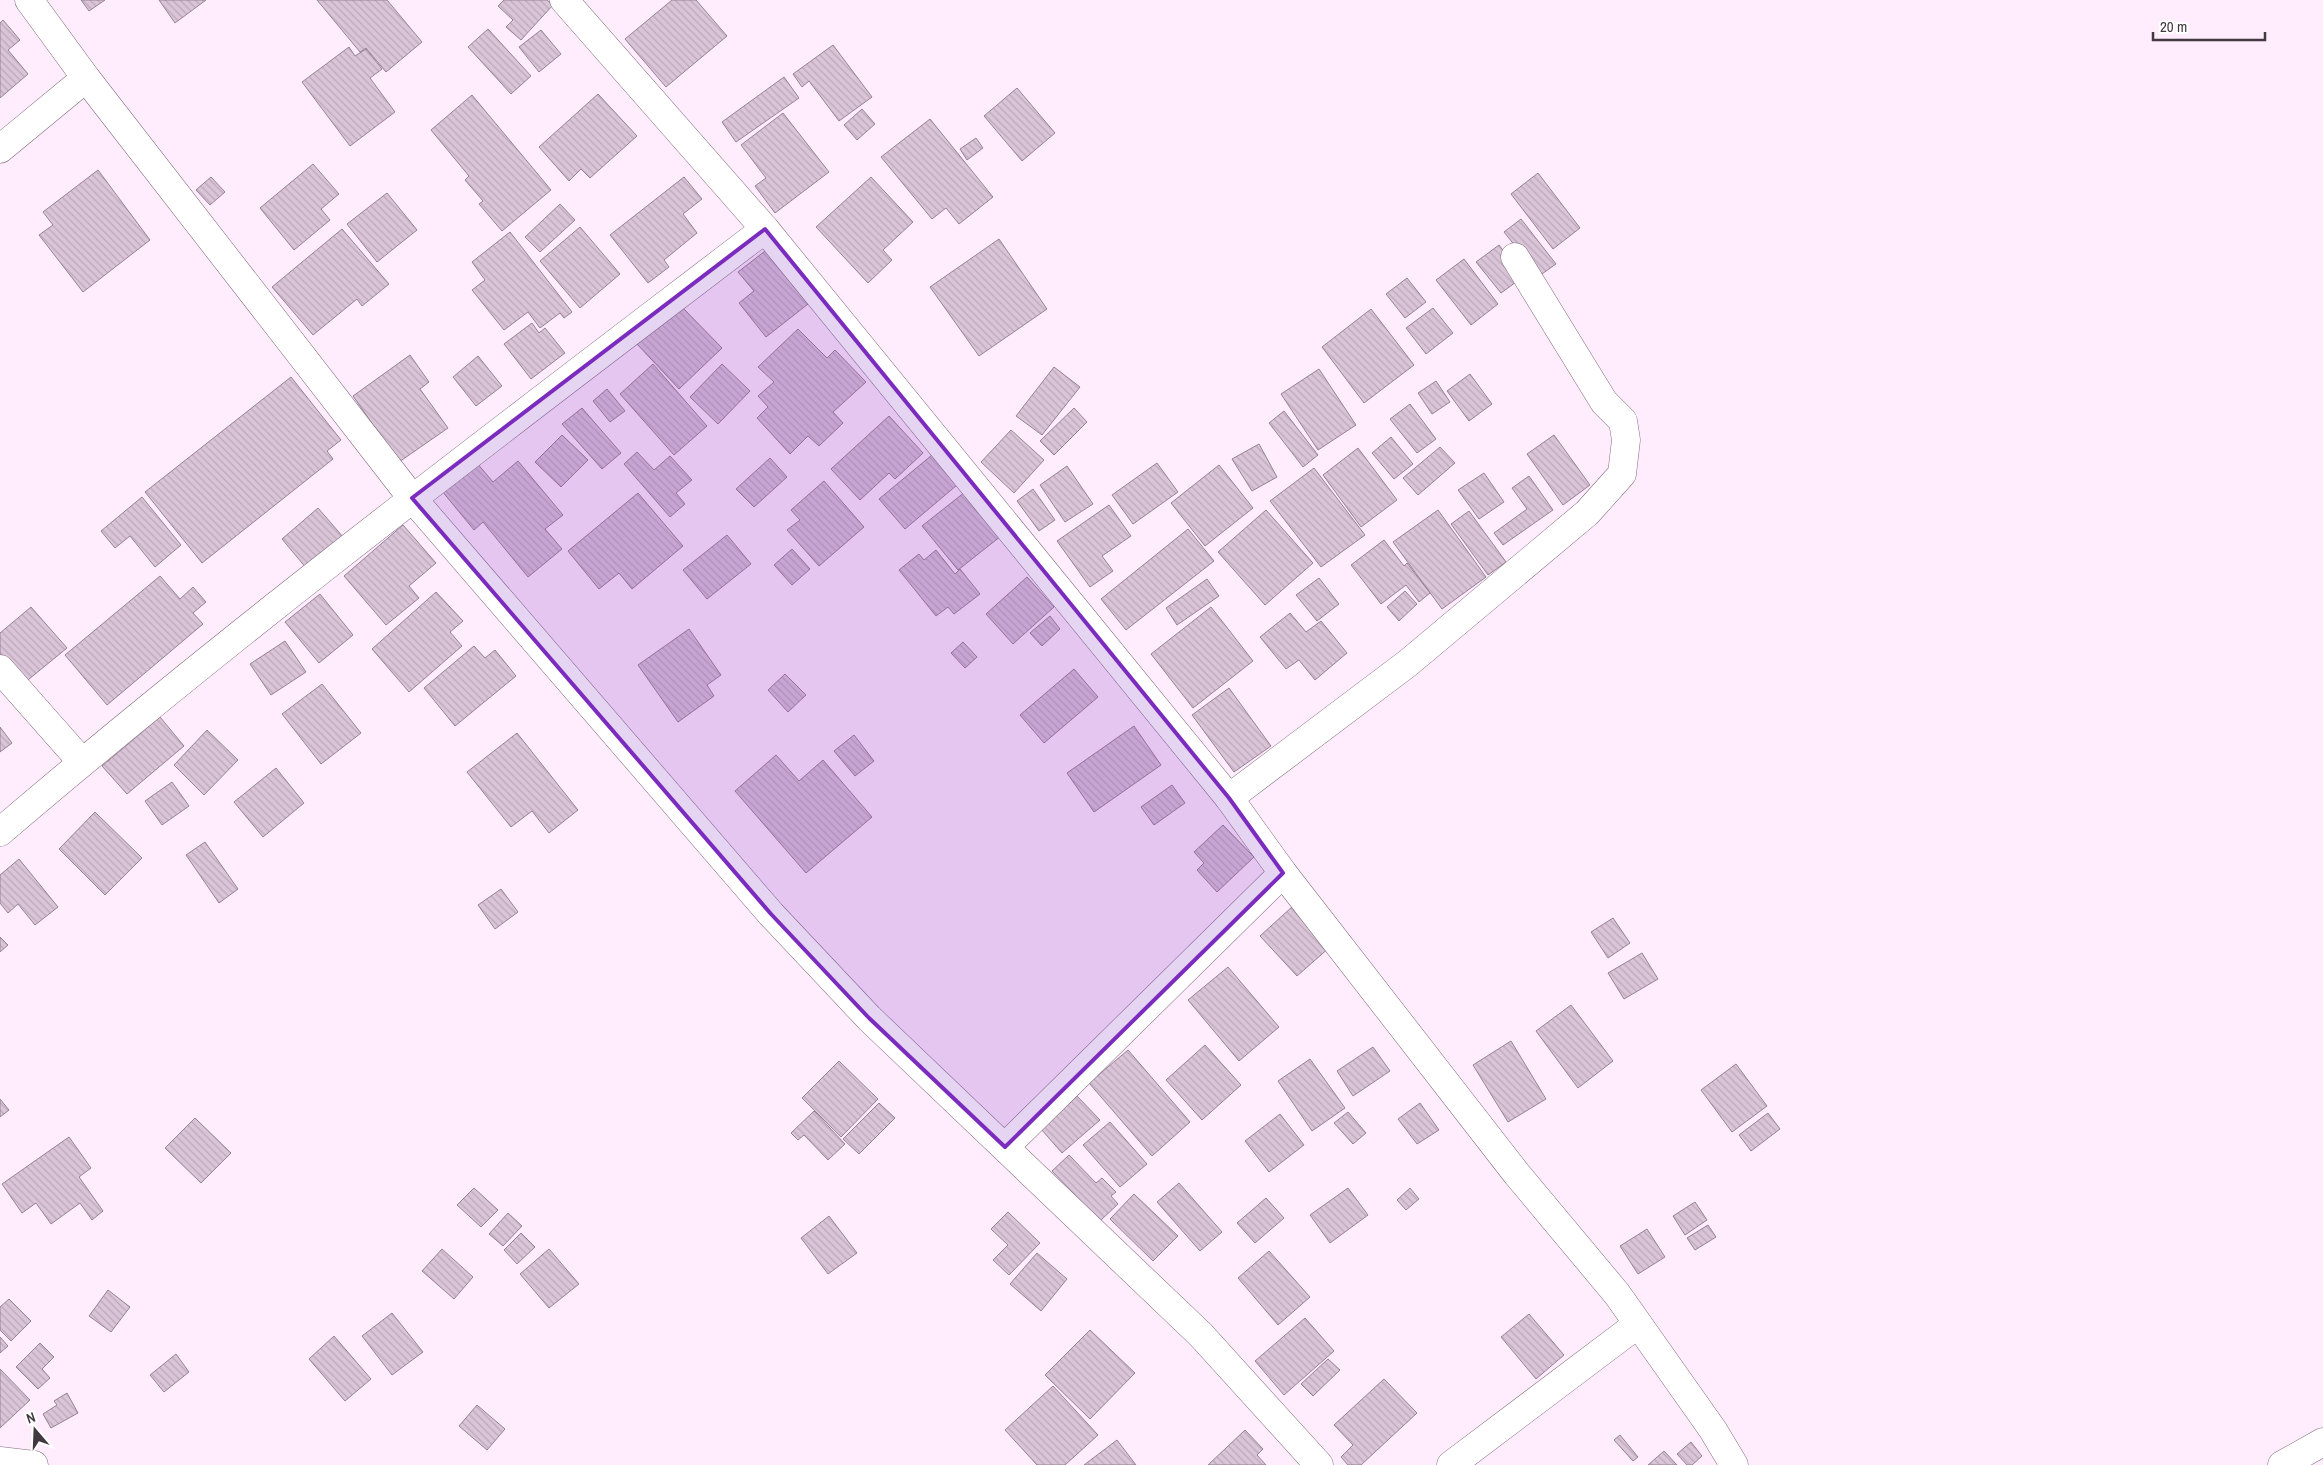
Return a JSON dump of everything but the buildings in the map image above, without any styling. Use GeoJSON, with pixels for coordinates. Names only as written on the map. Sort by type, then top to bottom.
{"type":"FeatureCollection","features":[{"type":"Feature","properties":{"kind":"street"},"geometry":{"type":"LineString","coordinates":[[29,0],[86,78],[412,498],[771,914],[868,1018],[1201,1335],[1319,1465]]}},
{"type":"Feature","properties":{"kind":"street"},"geometry":{"type":"LineString","coordinates":[[564,0],[765,229],[1229,798],[1283,873],[1516,1173],[1617,1294],[1713,1430],[1734,1465]]}},
{"type":"Feature","properties":{"kind":"street"},"geometry":{"type":"LineString","coordinates":[[0,149],[86,78]]}},
{"type":"Feature","properties":{"kind":"street"},"geometry":{"type":"LineString","coordinates":[[0,832],[82,762],[412,498],[765,229]]}},
{"type":"Feature","properties":{"kind":"street"},"geometry":{"type":"LineString","coordinates":[[1229,798],[1408,663],[1587,513],[1622,474],[1626,440],[1623,420],[1604,402],[1515,257]]}},
{"type":"Feature","properties":{"kind":"street"},"geometry":{"type":"LineString","coordinates":[[0,669],[82,762]]}},
{"type":"Feature","properties":{"kind":"street"},"geometry":{"type":"LineString","coordinates":[[1005,1147],[1283,873]]}},
{"type":"Feature","properties":{"kind":"street"},"geometry":{"type":"LineString","coordinates":[[1451,1465],[1638,1324]]}},
{"type":"Feature","properties":{"kind":"street"},"geometry":{"type":"LineString","coordinates":[[2282,1465],[2323,1442]]}},
{"type":"Feature","properties":{"kind":"street"},"geometry":{"type":"LineString","coordinates":[[0,1461],[34,1465]]}},
{"type":"Feature","properties":{"kind":"highlighted area"},"geometry":{"type":"Polygon","coordinates":[[[765,229],[1229,798],[1283,873],[1005,1147],[869,1018],[771,914],[412,498],[765,229]]]}}]}
